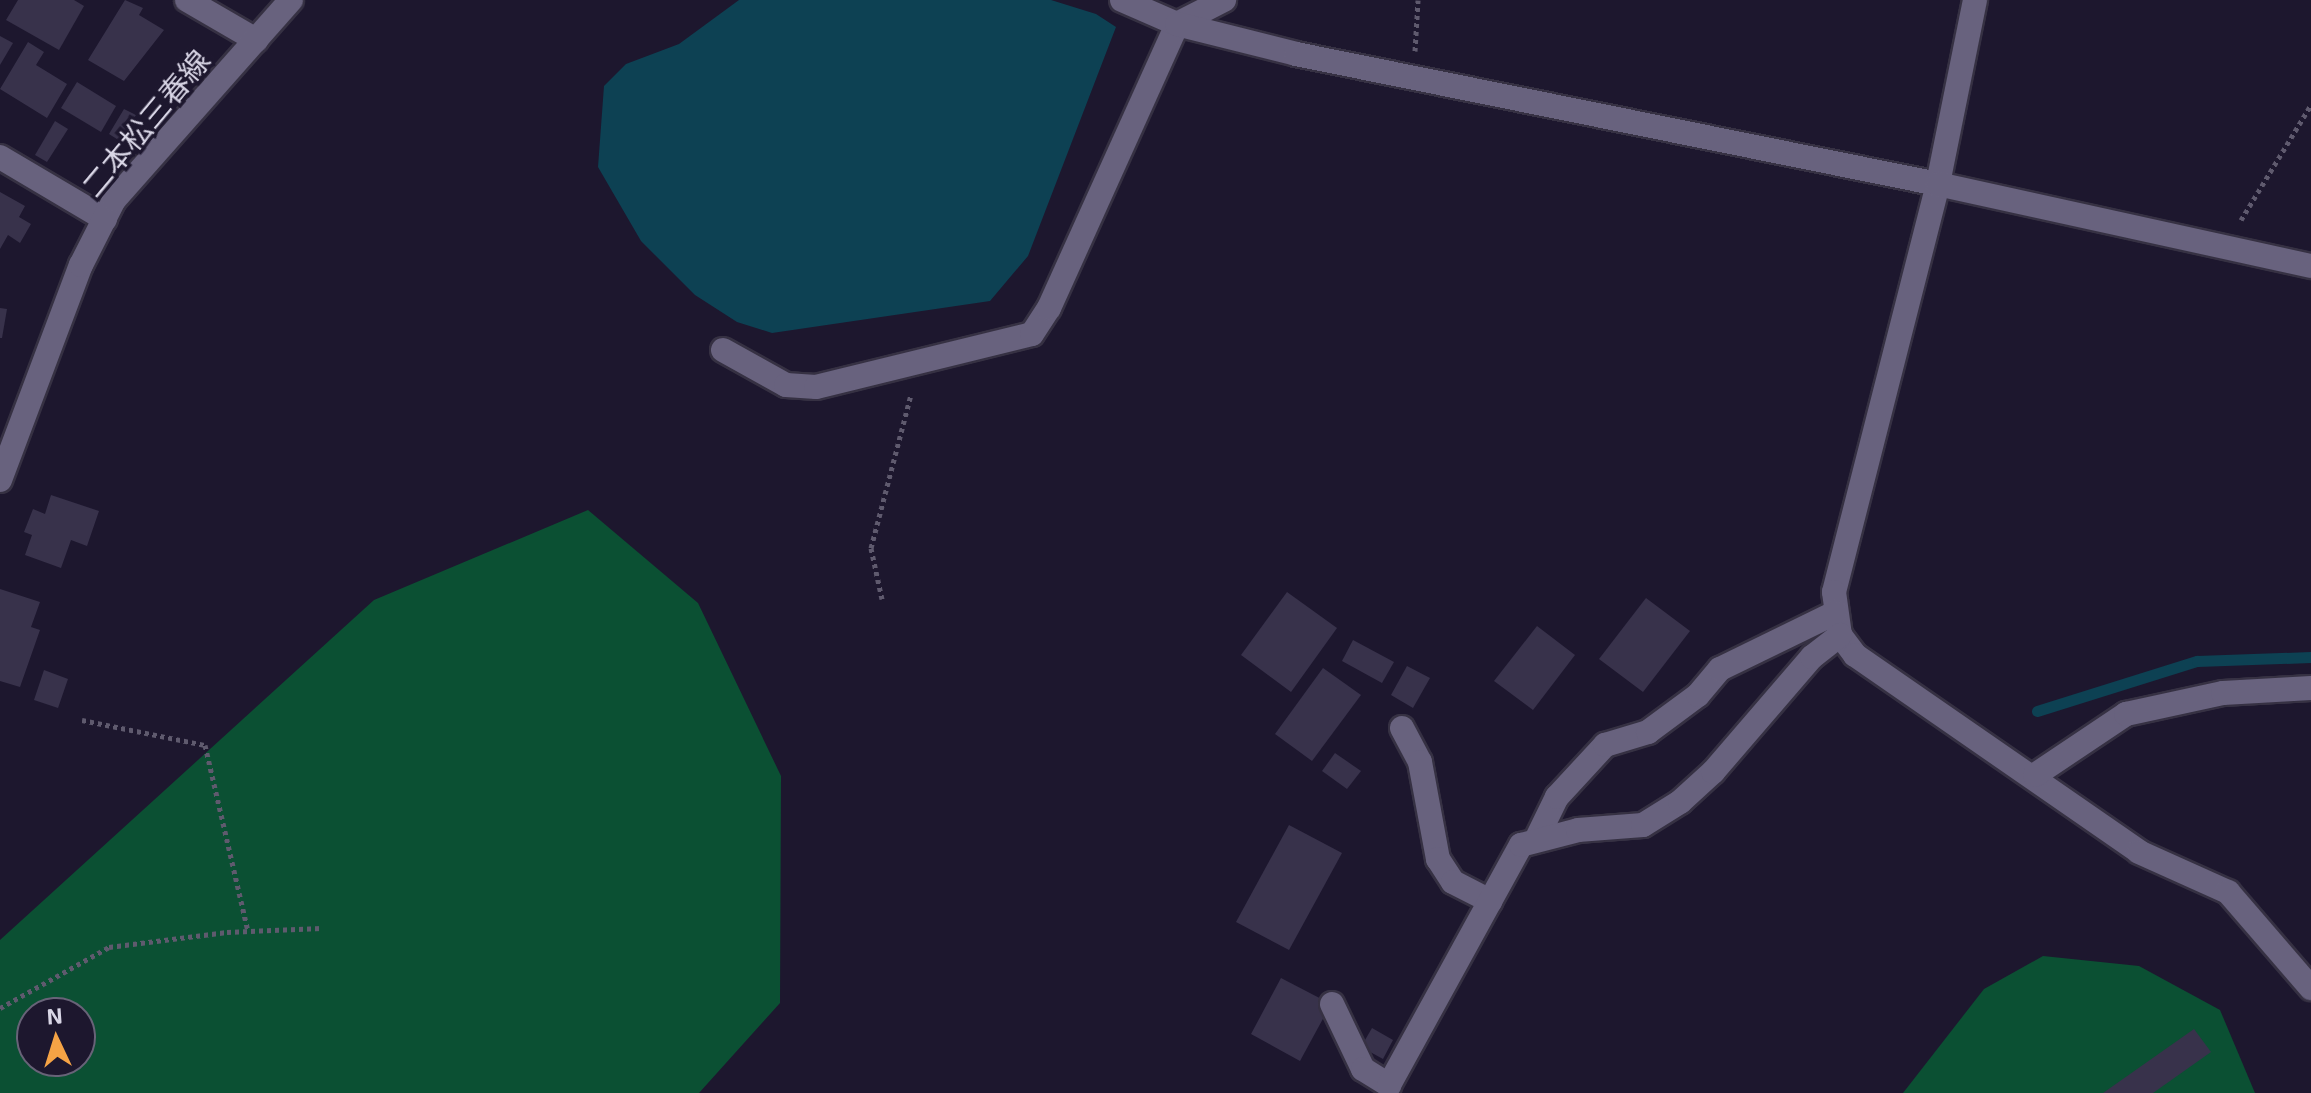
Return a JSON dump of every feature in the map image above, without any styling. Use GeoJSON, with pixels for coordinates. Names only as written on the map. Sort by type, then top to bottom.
{"type":"FeatureCollection","features":[{"type":"Feature","properties":{"kind":"street"},"geometry":{"type":"LineString","coordinates":[[187,0],[256,40]]}},
{"type":"Feature","properties":{"kind":"street","name":"二本松三春線"},"geometry":{"type":"LineString","coordinates":[[0,480],[81,265],[114,200],[291,0]]}},
{"type":"Feature","properties":{"kind":"street"},"geometry":{"type":"LineString","coordinates":[[1122,0],[1177,24],[1414,78],[1938,184],[2311,266]]}},
{"type":"Feature","properties":{"kind":"street"},"geometry":{"type":"LineString","coordinates":[[723,350],[786,385],[816,387],[1032,334],[1049,308],[1177,24],[1224,0]]}},
{"type":"Feature","properties":{"kind":"street"},"geometry":{"type":"LineString","coordinates":[[1975,0],[1938,184],[1834,592],[1838,624],[1855,655],[2035,775],[2139,852],[2228,892],[2311,988]]}},
{"type":"Feature","properties":{"kind":"street"},"geometry":{"type":"LineString","coordinates":[[0,157],[105,219]]}},
{"type":"Feature","properties":{"kind":"street"},"geometry":{"type":"LineString","coordinates":[[1536,840],[1557,797],[1605,745],[1648,732],[1687,705],[1720,669],[1838,624]]}},
{"type":"Feature","properties":{"kind":"street"},"geometry":{"type":"LineString","coordinates":[[1332,1004],[1363,1069],[1389,1085],[1521,845],[1578,830],[1643,825],[1680,802],[1713,772],[1838,624]]}},
{"type":"Feature","properties":{"kind":"street"},"geometry":{"type":"LineString","coordinates":[[2035,775],[2126,714],[2223,693],[2311,688]]}},
{"type":"Feature","properties":{"kind":"street"},"geometry":{"type":"LineString","coordinates":[[1402,728],[1420,762],[1438,859],[1453,882],[1490,901]]}},
{"type":"Feature","properties":{"kind":"path"},"geometry":{"type":"LineString","coordinates":[[1414,78],[1418,0]]}},
{"type":"Feature","properties":{"kind":"path"},"geometry":{"type":"LineString","coordinates":[[2225,247],[2311,105]]}},
{"type":"Feature","properties":{"kind":"path"},"geometry":{"type":"LineString","coordinates":[[882,599],[871,548],[919,363]]}},
{"type":"Feature","properties":{"kind":"path"},"geometry":{"type":"LineString","coordinates":[[82,720],[205,745],[248,931]]}},
{"type":"Feature","properties":{"kind":"path"},"geometry":{"type":"LineString","coordinates":[[0,1008],[109,947],[248,931],[322,928]]}},
{"type":"Feature","properties":{"kind":"green space"},"geometry":{"type":"Polygon","coordinates":[[[588,510],[698,603],[781,776],[780,1003],[699,1093],[0,1093],[0,940],[374,600],[588,510]]]}},
{"type":"Feature","properties":{"kind":"green space"},"geometry":{"type":"Polygon","coordinates":[[[2043,956],[2139,966],[2220,1010],[2255,1093],[1903,1093],[1984,989],[2043,956]]]}},
{"type":"Feature","properties":{"kind":"water"},"geometry":{"type":"Polygon","coordinates":[[[739,0],[1051,0],[1096,14],[1116,27],[1028,256],[990,301],[772,333],[737,322],[695,295],[641,241],[598,167],[604,86],[626,64],[679,44],[739,0]]]}},
{"type":"Feature","properties":{"kind":"building"},"geometry":{"type":"Polygon","coordinates":[[[18,0],[74,0],[84,6],[59,50],[6,20],[18,0]]]}},
{"type":"Feature","properties":{"kind":"building"},"geometry":{"type":"Polygon","coordinates":[[[125,0],[143,8],[139,15],[164,30],[124,81],[88,60],[125,0]]]}},
{"type":"Feature","properties":{"kind":"building"},"geometry":{"type":"Polygon","coordinates":[[[0,36],[13,43],[0,65],[0,36]]]}},
{"type":"Feature","properties":{"kind":"building"},"geometry":{"type":"Polygon","coordinates":[[[28,42],[44,52],[36,65],[67,84],[47,118],[0,89],[28,42]]]}},
{"type":"Feature","properties":{"kind":"building"},"geometry":{"type":"Polygon","coordinates":[[[77,82],[116,106],[101,132],[61,108],[77,82]]]}},
{"type":"Feature","properties":{"kind":"building"},"geometry":{"type":"Polygon","coordinates":[[[124,109],[136,115],[120,141],[109,134],[124,109]]]}},
{"type":"Feature","properties":{"kind":"building"},"geometry":{"type":"Polygon","coordinates":[[[55,121],[68,129],[47,162],[35,155],[55,121]]]}},
{"type":"Feature","properties":{"kind":"building"},"geometry":{"type":"Polygon","coordinates":[[[0,192],[25,206],[19,217],[31,224],[20,243],[8,235],[0,249],[0,192]]]}},
{"type":"Feature","properties":{"kind":"building"},"geometry":{"type":"Polygon","coordinates":[[[0,308],[7,309],[2,338],[0,338],[0,308]]]}},
{"type":"Feature","properties":{"kind":"building"},"geometry":{"type":"Polygon","coordinates":[[[51,495],[99,511],[87,546],[71,540],[61,568],[25,555],[32,535],[24,532],[33,509],[45,514],[51,495]]]}},
{"type":"Feature","properties":{"kind":"building"},"geometry":{"type":"Polygon","coordinates":[[[0,589],[40,602],[31,627],[40,630],[20,687],[0,681],[0,589]]]}},
{"type":"Feature","properties":{"kind":"building"},"geometry":{"type":"Polygon","coordinates":[[[1287,592],[1337,628],[1291,692],[1241,655],[1287,592]]]}},
{"type":"Feature","properties":{"kind":"building"},"geometry":{"type":"Polygon","coordinates":[[[1646,598],[1690,631],[1643,692],[1599,659],[1646,598]]]}},
{"type":"Feature","properties":{"kind":"building"},"geometry":{"type":"Polygon","coordinates":[[[1537,626],[1575,655],[1533,710],[1494,681],[1537,626]]]}},
{"type":"Feature","properties":{"kind":"building"},"geometry":{"type":"Polygon","coordinates":[[[1353,640],[1394,662],[1382,683],[1342,661],[1353,640]]]}},
{"type":"Feature","properties":{"kind":"building"},"geometry":{"type":"Polygon","coordinates":[[[1407,666],[1430,678],[1413,708],[1391,695],[1407,666]]]}},
{"type":"Feature","properties":{"kind":"building"},"geometry":{"type":"Polygon","coordinates":[[[1323,668],[1361,695],[1312,761],[1275,734],[1323,668]]]}},
{"type":"Feature","properties":{"kind":"building"},"geometry":{"type":"Polygon","coordinates":[[[44,670],[68,679],[58,708],[34,700],[44,670]]]}},
{"type":"Feature","properties":{"kind":"building"},"geometry":{"type":"Polygon","coordinates":[[[1335,753],[1361,771],[1347,789],[1322,771],[1335,753]]]}},
{"type":"Feature","properties":{"kind":"building"},"geometry":{"type":"Polygon","coordinates":[[[1289,825],[1342,853],[1289,950],[1236,922],[1289,825]]]}},
{"type":"Feature","properties":{"kind":"building"},"geometry":{"type":"Polygon","coordinates":[[[1281,978],[1331,1004],[1300,1061],[1251,1034],[1281,978]]]}},
{"type":"Feature","properties":{"kind":"building"},"geometry":{"type":"Polygon","coordinates":[[[1372,1028],[1393,1040],[1383,1059],[1361,1047],[1372,1028]]]}},
{"type":"Feature","properties":{"kind":"building"},"geometry":{"type":"Polygon","coordinates":[[[2194,1029],[2211,1052],[2153,1093],[2103,1093],[2194,1029]]]}},
{"type":"Feature","properties":{"kind":"waterway"},"geometry":{"type":"LineString","coordinates":[[2037,711],[2197,661],[2311,657]]}}]}
